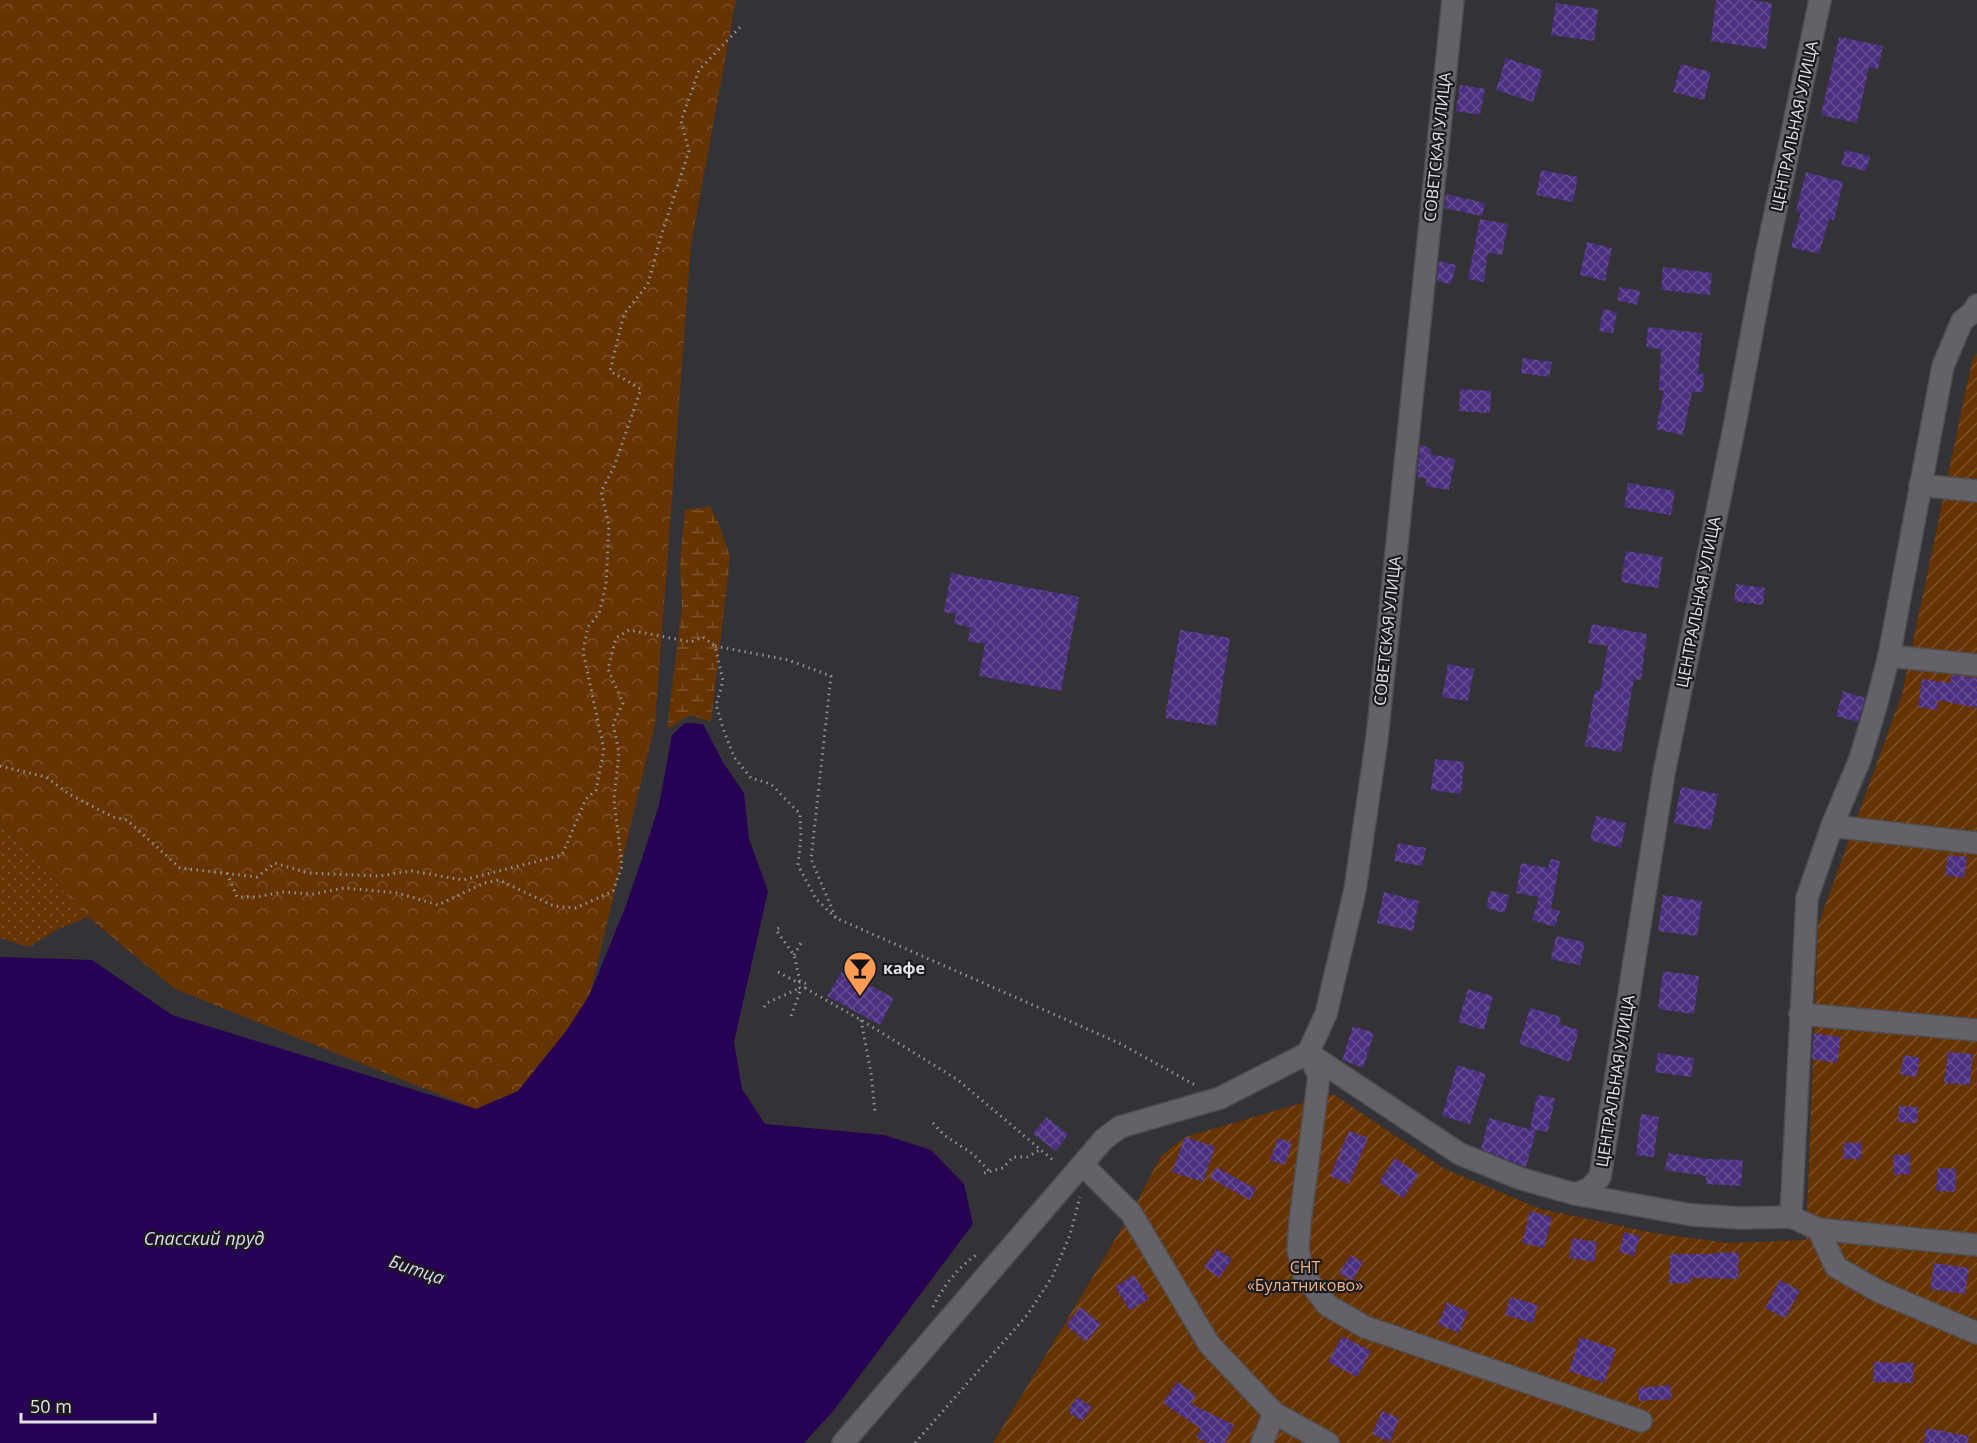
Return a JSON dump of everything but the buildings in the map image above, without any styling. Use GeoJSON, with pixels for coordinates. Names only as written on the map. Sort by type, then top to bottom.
{"type":"FeatureCollection","features":[{"type":"Feature","properties":{"kind":"street","name":"СОВЕТСКАЯ УЛИЦА"},"geometry":{"type":"LineString","coordinates":[[1308,1053],[1326,1014],[1340,959],[1355,890],[1377,738],[1453,0]]}},
{"type":"Feature","properties":{"kind":"street","name":"ЦЕНТРАЛЬНАЯ УЛИЦА"},"geometry":{"type":"LineString","coordinates":[[1575,1194],[1589,1189],[1600,1177],[1664,773],[1735,423],[1766,256],[1820,0]]}},
{"type":"Feature","properties":{"kind":"street"},"geometry":{"type":"LineString","coordinates":[[1791,1217],[1807,898],[1832,826],[1860,759],[1889,656],[1943,366],[1962,321],[1975,310]]}},
{"type":"Feature","properties":{"kind":"street"},"geometry":{"type":"LineString","coordinates":[[1920,486],[1977,491]]}},
{"type":"Feature","properties":{"kind":"street"},"geometry":{"type":"LineString","coordinates":[[1889,656],[1977,665]]}},
{"type":"Feature","properties":{"kind":"street"},"geometry":{"type":"LineString","coordinates":[[1832,826],[1977,843]]}},
{"type":"Feature","properties":{"kind":"street"},"geometry":{"type":"LineString","coordinates":[[1800,1014],[1977,1030]]}},
{"type":"Feature","properties":{"kind":"street"},"geometry":{"type":"LineString","coordinates":[[843,1443],[1104,1139],[1120,1127],[1220,1098],[1308,1053]]}},
{"type":"Feature","properties":{"kind":"street"},"geometry":{"type":"LineString","coordinates":[[1308,1053],[1460,1154],[1522,1179],[1575,1194],[1692,1215],[1742,1218],[1791,1217],[1818,1229],[1977,1245]]}},
{"type":"Feature","properties":{"kind":"street"},"geometry":{"type":"LineString","coordinates":[[1308,1053],[1319,1076],[1298,1249],[1304,1275],[1327,1305],[1365,1327],[1641,1421]]}},
{"type":"Feature","properties":{"kind":"street"},"geometry":{"type":"LineString","coordinates":[[1083,1165],[1131,1213],[1209,1344],[1274,1413],[1328,1443]]}},
{"type":"Feature","properties":{"kind":"street"},"geometry":{"type":"LineString","coordinates":[[1818,1229],[1836,1267],[1878,1291],[1977,1333]]}},
{"type":"Feature","properties":{"kind":"street"},"geometry":{"type":"LineString","coordinates":[[1262,1443],[1274,1413]]}},
{"type":"Feature","properties":{"kind":"path"},"geometry":{"type":"LineString","coordinates":[[0,766],[46,777],[69,794],[113,817],[127,820],[180,868],[257,877],[275,863],[308,873],[379,876],[412,871],[463,880],[562,855],[586,799],[596,790],[604,750],[583,651],[588,627],[599,614],[606,584],[609,525],[601,492],[614,467],[641,389],[610,370],[624,314],[648,284],[689,151],[681,122],[699,70],[741,26]]}},
{"type":"Feature","properties":{"kind":"path"},"geometry":{"type":"LineString","coordinates":[[227,873],[237,897],[257,897],[282,892],[313,894],[344,888],[398,893],[438,905],[484,883],[500,880],[554,906],[576,908],[614,891],[622,866],[614,800],[619,752],[613,724],[623,703],[608,669],[616,638],[629,630],[691,642],[703,637],[715,646],[788,660],[831,676],[811,859],[836,918]]}},
{"type":"Feature","properties":{"kind":"path"},"geometry":{"type":"LineString","coordinates":[[715,646],[723,681],[716,705],[734,757],[751,778],[771,784],[800,814],[801,837],[798,866],[816,899],[836,918],[1119,1043],[1199,1087],[1189,1090]]}},
{"type":"Feature","properties":{"kind":"path"},"geometry":{"type":"LineString","coordinates":[[779,928],[776,930],[794,955],[802,988],[791,1016]]}},
{"type":"Feature","properties":{"kind":"path"},"geometry":{"type":"LineString","coordinates":[[794,955],[801,943]]}},
{"type":"Feature","properties":{"kind":"path"},"geometry":{"type":"LineString","coordinates":[[764,1006],[807,984],[778,972]]}},
{"type":"Feature","properties":{"kind":"path"},"geometry":{"type":"LineString","coordinates":[[802,988],[861,1020],[958,1080],[1054,1161]]}},
{"type":"Feature","properties":{"kind":"path"},"geometry":{"type":"LineString","coordinates":[[861,1020],[871,1073],[875,1112]]}},
{"type":"Feature","properties":{"kind":"path"},"geometry":{"type":"LineString","coordinates":[[933,1123],[944,1135],[973,1154],[988,1171]]}},
{"type":"Feature","properties":{"kind":"path"},"geometry":{"type":"LineString","coordinates":[[984,1173],[1003,1168],[1013,1157],[1028,1157],[1041,1149]]}},
{"type":"Feature","properties":{"kind":"path"},"geometry":{"type":"LineString","coordinates":[[915,1443],[1028,1314],[1052,1277],[1070,1235],[1083,1187],[1083,1165]]}},
{"type":"Feature","properties":{"kind":"green space"},"geometry":{"type":"Polygon","coordinates":[[[0,0],[736,0],[691,245],[655,724],[590,994],[567,1030],[518,1091],[476,1109],[175,989],[88,917],[0,824],[0,0]]]}},
{"type":"Feature","properties":{"kind":"green space","name":"СНТ «Булатниково»"},"geometry":{"type":"Polygon","coordinates":[[[1977,352],[1977,1443],[993,1443],[1131,1213],[1161,1156],[1185,1137],[1333,1094],[1445,1169],[1541,1209],[1654,1233],[1728,1243],[1806,1240],[1818,925],[1902,694],[1972,361],[1977,352]]]}},
{"type":"Feature","properties":{"kind":"green space"},"geometry":{"type":"Polygon","coordinates":[[[710,506],[719,524],[730,557],[711,722],[690,715],[667,729],[682,607],[680,563],[685,510],[710,506]]]}},
{"type":"Feature","properties":{"kind":"green space"},"geometry":{"type":"Polygon","coordinates":[[[0,824],[88,917],[58,929],[29,947],[0,938],[0,824]]]}},
{"type":"Feature","properties":{"kind":"water","name":"Спасский пруд"},"geometry":{"type":"Polygon","coordinates":[[[685,723],[703,724],[724,764],[744,793],[749,839],[768,891],[734,1042],[742,1089],[765,1124],[884,1135],[931,1150],[964,1184],[973,1224],[834,1410],[804,1443],[0,1443],[0,957],[92,960],[172,1015],[476,1109],[518,1091],[567,1030],[590,994],[642,859],[659,805],[672,735],[685,723]]]}},
{"type":"Feature","properties":{"kind":"place","name":"кафе"},"geometry":{"type":"Point","coordinates":[860,997]}},
{"type":"Feature","properties":{"kind":"water label","name":"Битца"},"geometry":{"type":"Point","coordinates":[417,1269]}}]}
